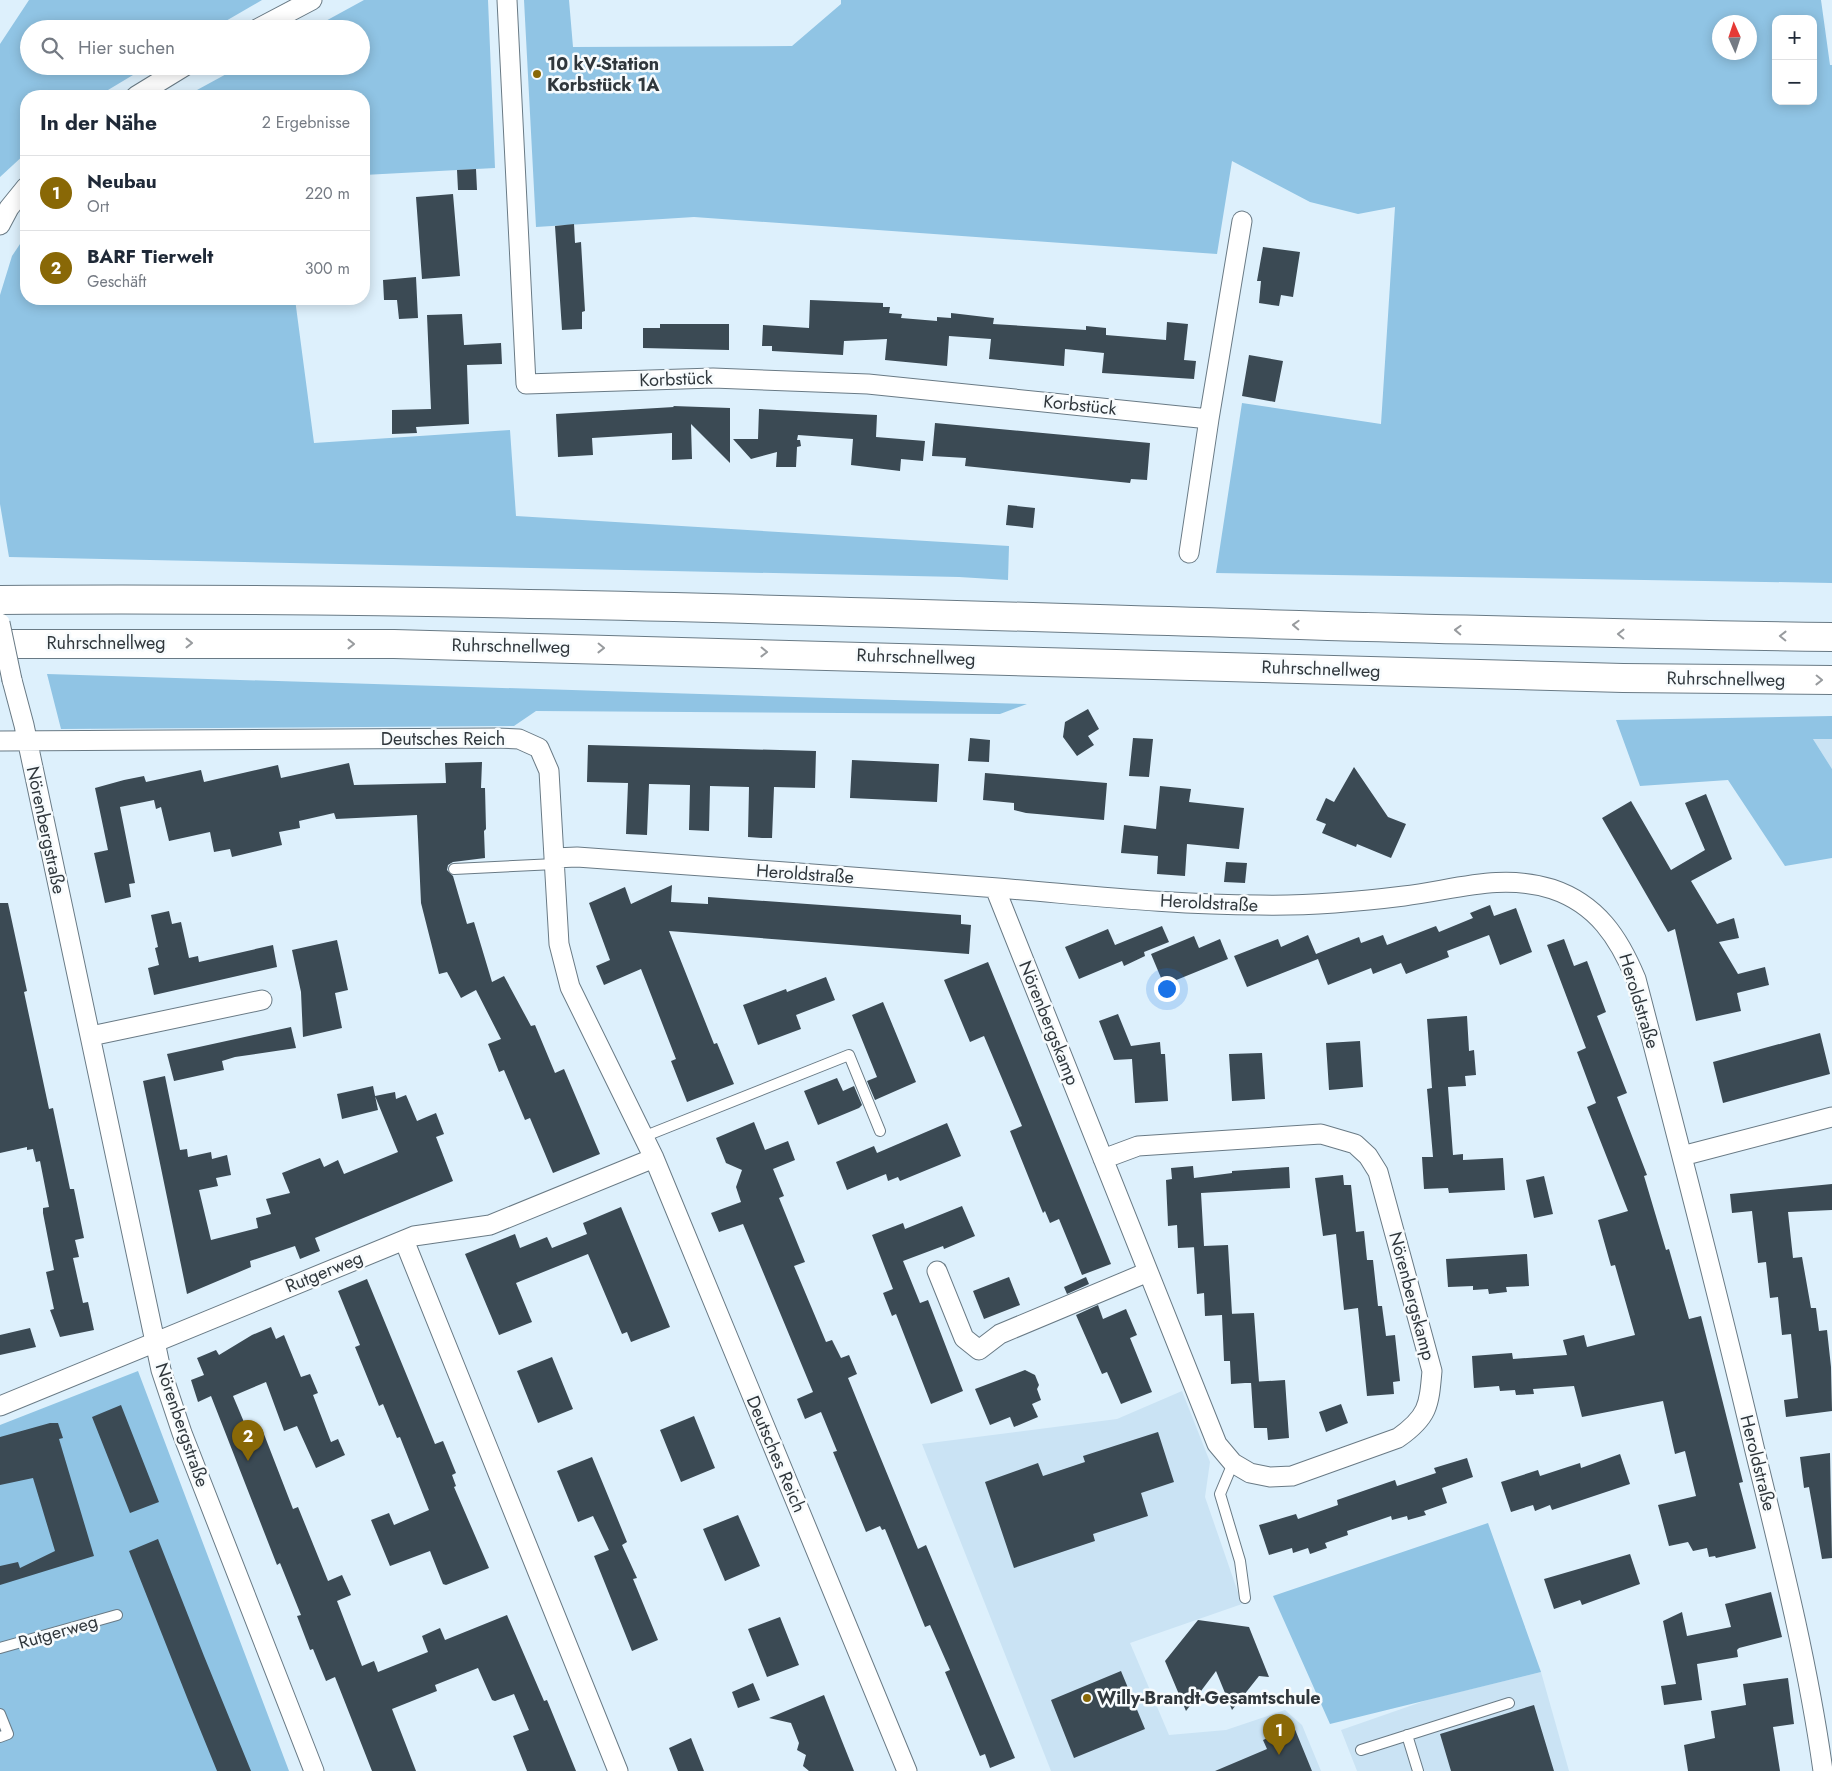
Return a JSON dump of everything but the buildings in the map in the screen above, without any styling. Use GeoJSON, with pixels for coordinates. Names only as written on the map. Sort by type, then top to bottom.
{"type":"FeatureCollection","features":[{"type":"Feature","properties":{"kind":"highway"},"geometry":{"type":"LineString","coordinates":[[0,600],[300,600],[612,605],[1584,633],[1832,637]]}},
{"type":"Feature","properties":{"kind":"highway","name":"Ruhrschnellweg"},"geometry":{"type":"LineString","coordinates":[[0,644],[394,644],[1563,676],[1832,680]]}},
{"type":"Feature","properties":{"kind":"street"},"geometry":{"type":"LineString","coordinates":[[274,20],[312,0]]}},
{"type":"Feature","properties":{"kind":"street","name":"Korbstück"},"geometry":{"type":"LineString","coordinates":[[506,0],[526,384],[713,378],[868,384],[1209,419]]}},
{"type":"Feature","properties":{"kind":"street"},"geometry":{"type":"LineString","coordinates":[[146,90],[170,75]]}},
{"type":"Feature","properties":{"kind":"street"},"geometry":{"type":"LineString","coordinates":[[0,225],[9,208],[20,194]]}},
{"type":"Feature","properties":{"kind":"street"},"geometry":{"type":"LineString","coordinates":[[1189,553],[1242,221]]}},
{"type":"Feature","properties":{"kind":"street","name":"Nörenbergstraße"},"geometry":{"type":"LineString","coordinates":[[0,623],[91,1036],[156,1341],[160,1370],[182,1433],[314,1771]]}},
{"type":"Feature","properties":{"kind":"street","name":"Deutsches Reich"},"geometry":{"type":"LineString","coordinates":[[0,741],[519,739],[540,748],[549,771],[559,944],[570,987],[654,1158],[907,1771]]}},
{"type":"Feature","properties":{"kind":"street","name":"Heroldstraße"},"geometry":{"type":"LineString","coordinates":[[555,861],[576,857],[1256,905],[1311,904],[1406,896],[1485,882],[1518,882],[1553,889],[1588,908],[1607,926],[1624,949],[1636,979],[1682,1156],[1778,1546],[1824,1715],[1823,1771]]}},
{"type":"Feature","properties":{"kind":"street","name":"Nörenbergskamp"},"geometry":{"type":"LineString","coordinates":[[996,888],[1103,1159],[1217,1444],[1233,1464],[1250,1473],[1270,1477],[1292,1476],[1398,1438],[1412,1428],[1424,1414],[1430,1395],[1432,1371],[1378,1172],[1368,1156],[1355,1144],[1321,1134],[1138,1146],[1103,1159]]}},
{"type":"Feature","properties":{"kind":"street"},"geometry":{"type":"LineString","coordinates":[[91,1036],[262,1000]]}},
{"type":"Feature","properties":{"kind":"street"},"geometry":{"type":"LineString","coordinates":[[1682,1156],[1832,1117]]}},
{"type":"Feature","properties":{"kind":"street","name":"Rutgerweg"},"geometry":{"type":"LineString","coordinates":[[0,1406],[414,1236],[490,1225],[654,1158]]}},
{"type":"Feature","properties":{"kind":"street"},"geometry":{"type":"LineString","coordinates":[[404,1240],[618,1771]]}},
{"type":"Feature","properties":{"kind":"street"},"geometry":{"type":"LineString","coordinates":[[937,1271],[964,1338],[979,1350],[1000,1334],[1148,1272]]}},
{"type":"Feature","properties":{"kind":"lane"},"geometry":{"type":"LineString","coordinates":[[454,869],[555,861]]}},
{"type":"Feature","properties":{"kind":"lane"},"geometry":{"type":"LineString","coordinates":[[643,1137],[849,1054],[880,1131]]}},
{"type":"Feature","properties":{"kind":"lane"},"geometry":{"type":"LineString","coordinates":[[1233,1464],[1220,1494],[1240,1561],[1245,1598]]}},
{"type":"Feature","properties":{"kind":"lane","name":"Rutgerweg"},"geometry":{"type":"LineString","coordinates":[[0,1648],[117,1616]]}},
{"type":"Feature","properties":{"kind":"lane"},"geometry":{"type":"LineString","coordinates":[[1361,1750],[1510,1703]]}},
{"type":"Feature","properties":{"kind":"lane"},"geometry":{"type":"LineString","coordinates":[[0,1714],[8,1734],[0,1737]]}},
{"type":"Feature","properties":{"kind":"lane"},"geometry":{"type":"LineString","coordinates":[[1407,1735],[1418,1771]]}},
{"type":"Feature","properties":{"kind":"shaded area"},"geometry":{"type":"Polygon","coordinates":[[[29,0],[262,0],[228,20],[20,20],[20,75],[133,75],[108,90],[20,90],[20,159],[0,177],[0,44],[29,0]]]}},
{"type":"Feature","properties":{"kind":"shaded area"},"geometry":{"type":"Polygon","coordinates":[[[364,0],[488,0],[495,168],[370,175],[370,90],[197,90],[224,75],[370,75],[370,20],[327,20],[364,0]]]}},
{"type":"Feature","properties":{"kind":"shaded area"},"geometry":{"type":"Polygon","coordinates":[[[524,0],[569,0],[573,47],[792,46],[841,4],[841,0],[1821,0],[1830,65],[1832,65],[1832,583],[1216,573],[1242,403],[1381,424],[1395,207],[1358,214],[1310,202],[1232,161],[1217,254],[694,217],[536,227],[524,0]]]}},
{"type":"Feature","properties":{"kind":"shaded area"},"geometry":{"type":"Polygon","coordinates":[[[20,244],[20,305],[296,305],[314,443],[510,430],[516,516],[1009,546],[1008,580],[959,577],[9,557],[0,504],[0,295],[12,256],[20,244]]]}},
{"type":"Feature","properties":{"kind":"shaded area"},"geometry":{"type":"Polygon","coordinates":[[[47,674],[1027,704],[1000,714],[536,711],[514,726],[61,729],[47,674]]]}},
{"type":"Feature","properties":{"kind":"shaded area"},"geometry":{"type":"Polygon","coordinates":[[[1832,716],[1832,739],[1813,739],[1832,769],[1832,858],[1785,866],[1728,780],[1640,786],[1616,720],[1832,716]]]}},
{"type":"Feature","properties":{"kind":"shaded area"},"geometry":{"type":"Polygon","coordinates":[[[1813,739],[1832,739],[1832,769],[1813,739]]]}},
{"type":"Feature","properties":{"kind":"shaded area"},"geometry":{"type":"Polygon","coordinates":[[[138,1371],[289,1771],[0,1771],[0,1425],[138,1371]]]}},
{"type":"Feature","properties":{"kind":"shaded area"},"geometry":{"type":"Polygon","coordinates":[[[1182,1391],[1210,1462],[1205,1497],[1242,1604],[1130,1643],[1169,1735],[1226,1730],[1285,1710],[1302,1725],[1321,1771],[1051,1771],[922,1444],[1117,1419],[1182,1391]]]}},
{"type":"Feature","properties":{"kind":"shaded area"},"geometry":{"type":"Polygon","coordinates":[[[1488,1523],[1541,1672],[1330,1724],[1273,1596],[1488,1523]]]}},
{"type":"Feature","properties":{"kind":"shaded area"},"geometry":{"type":"Polygon","coordinates":[[[1541,1672],[1569,1771],[1357,1771],[1341,1730],[1430,1699],[1541,1672]]]}},
{"type":"Feature","properties":{"kind":"place","name":"10 kV-Station Korbstück 1A"},"geometry":{"type":"Point","coordinates":[537,74]}},
{"type":"Feature","properties":{"kind":"place","name":"BARF Tierwelt"},"geometry":{"type":"Point","coordinates":[248,1461]}},
{"type":"Feature","properties":{"kind":"place","name":"Willy-Brandt-Gesamtschule"},"geometry":{"type":"Point","coordinates":[1087,1698]}},
{"type":"Feature","properties":{"kind":"place","name":"Neubau"},"geometry":{"type":"Point","coordinates":[1279,1755]}}]}
